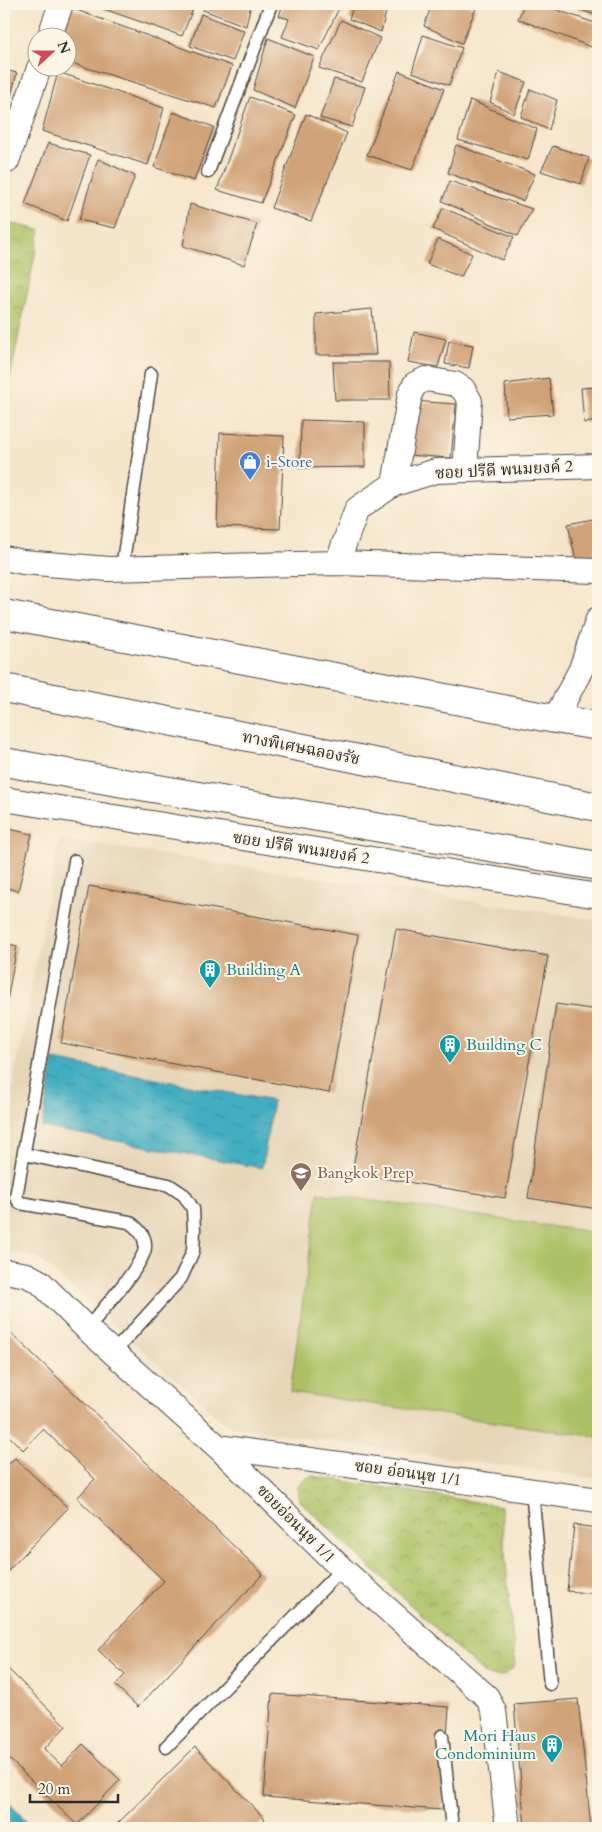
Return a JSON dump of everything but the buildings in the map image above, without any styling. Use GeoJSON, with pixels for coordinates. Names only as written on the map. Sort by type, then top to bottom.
{"type":"FeatureCollection","features":[{"type":"Feature","properties":{"kind":"highway"},"geometry":{"type":"LineString","coordinates":[[4,614],[598,726]]}},
{"type":"Feature","properties":{"kind":"highway","name":"ทางพิเศษฉลองรัช"},"geometry":{"type":"LineString","coordinates":[[4,688],[598,808]]}},
{"type":"Feature","properties":{"kind":"highway"},"geometry":{"type":"LineString","coordinates":[[4,762],[598,866]]}},
{"type":"Feature","properties":{"kind":"street"},"geometry":{"type":"LineString","coordinates":[[53,28],[61,4]]}},
{"type":"Feature","properties":{"kind":"street"},"geometry":{"type":"LineString","coordinates":[[8,161],[36,78]]}},
{"type":"Feature","properties":{"kind":"street"},"geometry":{"type":"LineString","coordinates":[[394,484],[410,394],[415,384],[426,379],[455,384],[463,389],[470,400],[465,470]]}},
{"type":"Feature","properties":{"kind":"street","name":"ซอย ปรีดี พนมยงค์ 2"},"geometry":{"type":"LineString","coordinates":[[337,563],[357,509],[394,484],[436,471],[598,466]]}},
{"type":"Feature","properties":{"kind":"street"},"geometry":{"type":"LineString","coordinates":[[4,558],[23,562],[122,568],[337,563],[598,574]]}},
{"type":"Feature","properties":{"kind":"street"},"geometry":{"type":"LineString","coordinates":[[555,719],[580,669],[596,629],[598,619]]}},
{"type":"Feature","properties":{"kind":"street","name":"ซอย ปรีดี พนมยงค์ 2"},"geometry":{"type":"LineString","coordinates":[[4,799],[598,896]]}},
{"type":"Feature","properties":{"kind":"street","name":"ซอยอ่อนนุช 1/1"},"geometry":{"type":"LineString","coordinates":[[4,1271],[27,1275],[40,1282],[87,1329],[218,1447],[342,1570],[487,1697],[494,1711],[508,1828]]}},
{"type":"Feature","properties":{"kind":"street","name":"ซอย อ่อนนุช 1/1"},"geometry":{"type":"LineString","coordinates":[[218,1447],[598,1500]]}},
{"type":"Feature","properties":{"kind":"lane"},"geometry":{"type":"LineString","coordinates":[[208,172],[271,4]]}},
{"type":"Feature","properties":{"kind":"lane"},"geometry":{"type":"LineString","coordinates":[[122,568],[151,374]]}},
{"type":"Feature","properties":{"kind":"lane"},"geometry":{"type":"LineString","coordinates":[[75,861],[16,1197],[18,1202],[129,1222],[138,1228],[143,1236],[146,1248],[140,1262],[87,1329]]}},
{"type":"Feature","properties":{"kind":"lane"},"geometry":{"type":"LineString","coordinates":[[24,1154],[168,1185],[184,1194],[193,1209],[193,1251],[181,1278],[113,1353]]}},
{"type":"Feature","properties":{"kind":"lane"},"geometry":{"type":"LineString","coordinates":[[532,1490],[550,1684]]}},
{"type":"Feature","properties":{"kind":"lane"},"geometry":{"type":"LineString","coordinates":[[166,1747],[342,1570]]}},
{"type":"Feature","properties":{"kind":"lane"},"geometry":{"type":"LineString","coordinates":[[442,1736],[452,1828]]}},
{"type":"Feature","properties":{"kind":"shaded area","name":"Bangkok Prep"},"geometry":{"type":"Polygon","coordinates":[[[59,839],[598,920],[598,1479],[230,1427],[38,1258],[4,1251],[4,1133],[59,839]]]}},
{"type":"Feature","properties":{"kind":"green space"},"geometry":{"type":"Polygon","coordinates":[[[4,222],[40,230],[4,408],[4,222]]]}},
{"type":"Feature","properties":{"kind":"green space"},"geometry":{"type":"Polygon","coordinates":[[[318,1193],[598,1233],[598,1437],[290,1392],[318,1193]]]}},
{"type":"Feature","properties":{"kind":"green space"},"geometry":{"type":"Polygon","coordinates":[[[312,1476],[501,1506],[515,1665],[512,1669],[501,1676],[483,1673],[299,1500],[299,1485],[312,1476]]]}},
{"type":"Feature","properties":{"kind":"water"},"geometry":{"type":"Polygon","coordinates":[[[54,1060],[273,1101],[262,1168],[42,1127],[54,1060]]]}},
{"type":"Feature","properties":{"kind":"water"},"geometry":{"type":"Polygon","coordinates":[[[4,1797],[32,1828],[4,1828],[4,1797]]]}},
{"type":"Feature","properties":{"kind":"place","name":"i-Store"},"geometry":{"type":"Point","coordinates":[250,481]}},
{"type":"Feature","properties":{"kind":"place","name":"Building A"},"geometry":{"type":"Point","coordinates":[210,989]}},
{"type":"Feature","properties":{"kind":"place","name":"Building C"},"geometry":{"type":"Point","coordinates":[450,1064]}},
{"type":"Feature","properties":{"kind":"place","name":"Bangkok Prep"},"geometry":{"type":"Point","coordinates":[301,1192]}},
{"type":"Feature","properties":{"kind":"place","name":"Mori Haus Condominium"},"geometry":{"type":"Point","coordinates":[552,1764]}}]}
